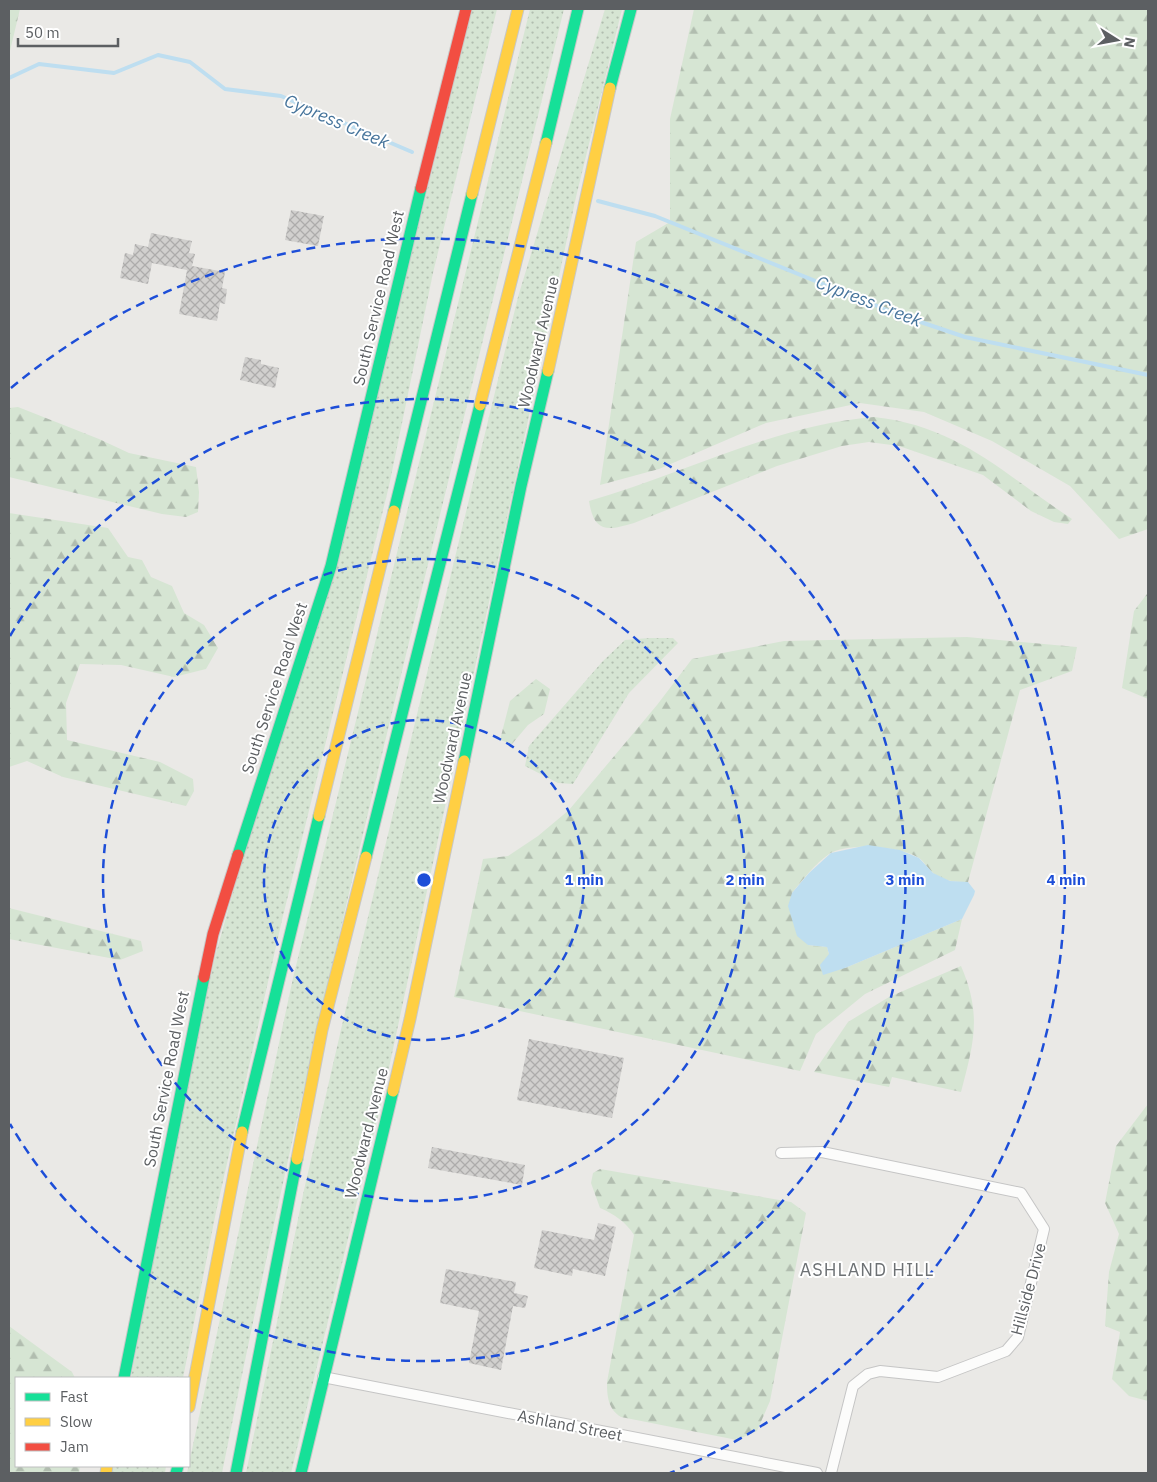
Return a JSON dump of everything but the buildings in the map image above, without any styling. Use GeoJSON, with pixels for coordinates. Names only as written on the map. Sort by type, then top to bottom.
{"type":"FeatureCollection","features":[{"type":"Feature","properties":{"kind":"main road","name":"South Service Road West"},"geometry":{"type":"LineString","coordinates":[[124,1377],[188,1048],[213,934],[331,566],[441,102],[466,9]]}},
{"type":"Feature","properties":{"kind":"main road"},"geometry":{"type":"LineString","coordinates":[[190,1402],[232,1176],[269,1018],[518,9]]}},
{"type":"Feature","properties":{"kind":"main road"},"geometry":{"type":"LineString","coordinates":[[236,1473],[322,1030],[578,9]]}},
{"type":"Feature","properties":{"kind":"main road"},"geometry":{"type":"LineString","coordinates":[[562,72],[584,9]]}},
{"type":"Feature","properties":{"kind":"main road","name":"Woodward Avenue"},"geometry":{"type":"LineString","coordinates":[[301,1473],[410,1019],[522,486],[580,230],[605,107],[631,9]]}},
{"type":"Feature","properties":{"kind":"street","name":"Hillside Drive"},"geometry":{"type":"LineString","coordinates":[[781,1153],[822,1152],[1021,1192],[1044,1229],[1018,1338],[1006,1350],[938,1378],[880,1371],[868,1374],[853,1386],[831,1473]]}},
{"type":"Feature","properties":{"kind":"street","name":"Ashland Street"},"geometry":{"type":"LineString","coordinates":[[323,1378],[817,1473]]}},
{"type":"Feature","properties":{"kind":"green space"},"geometry":{"type":"Polygon","coordinates":[[[9,9],[20,9],[9,55],[9,9]]]}},
{"type":"Feature","properties":{"kind":"green space"},"geometry":{"type":"Polygon","coordinates":[[[472,9],[497,9],[433,273],[389,486],[282,920],[216,1212],[183,1377],[131,1377],[182,1104],[216,953],[404,285],[472,9]]]}},
{"type":"Feature","properties":{"kind":"green space"},"geometry":{"type":"Polygon","coordinates":[[[530,9],[564,9],[342,922],[260,1289],[222,1473],[187,1473],[188,1467],[190,1467],[190,1459],[293,978],[530,9]]]}},
{"type":"Feature","properties":{"kind":"green space"},"geometry":{"type":"Polygon","coordinates":[[[605,9],[622,9],[576,197],[384,1091],[291,1473],[246,1473],[304,1190],[346,1008],[518,297],[605,9]]]}},
{"type":"Feature","properties":{"kind":"green space"},"geometry":{"type":"Polygon","coordinates":[[[694,9],[1148,9],[1148,529],[1119,539],[1070,486],[992,441],[924,412],[860,403],[766,423],[659,469],[600,485],[636,242],[670,222],[670,119],[694,9]]]}},
{"type":"Feature","properties":{"kind":"green space"},"geometry":{"type":"Polygon","coordinates":[[[18,407],[129,453],[196,467],[199,492],[198,512],[186,517],[162,514],[9,477],[9,408],[18,407]]]}},
{"type":"Feature","properties":{"kind":"green space"},"geometry":{"type":"Polygon","coordinates":[[[874,417],[904,422],[956,442],[980,455],[1072,519],[1068,524],[1054,522],[1031,511],[983,475],[899,446],[869,442],[842,446],[777,466],[625,526],[603,527],[594,519],[591,511],[589,501],[765,440],[837,422],[874,417]]]}},
{"type":"Feature","properties":{"kind":"green space"},"geometry":{"type":"Polygon","coordinates":[[[9,513],[108,528],[128,557],[142,560],[151,577],[172,586],[184,613],[204,625],[218,648],[206,669],[174,677],[121,665],[80,664],[66,703],[67,740],[160,762],[193,779],[194,791],[186,806],[63,777],[27,761],[9,767],[9,513]]]}},
{"type":"Feature","properties":{"kind":"green space"},"geometry":{"type":"Polygon","coordinates":[[[1147,594],[1148,699],[1122,688],[1134,611],[1147,594]]]}},
{"type":"Feature","properties":{"kind":"green space"},"geometry":{"type":"Polygon","coordinates":[[[967,637],[1077,647],[1072,671],[1020,690],[968,882],[944,879],[930,870],[921,859],[911,854],[887,848],[861,847],[837,850],[829,854],[814,867],[792,893],[808,945],[827,947],[829,954],[845,968],[962,919],[955,950],[865,994],[816,1034],[800,1071],[454,997],[483,859],[508,856],[538,836],[569,810],[657,705],[692,659],[784,641],[967,637]]]}},
{"type":"Feature","properties":{"kind":"green space"},"geometry":{"type":"Polygon","coordinates":[[[673,638],[678,643],[629,693],[573,784],[558,783],[525,766],[529,746],[602,662],[625,640],[673,638]]]}},
{"type":"Feature","properties":{"kind":"green space"},"geometry":{"type":"Polygon","coordinates":[[[536,679],[550,689],[544,714],[528,725],[512,744],[500,740],[510,701],[536,679]]]}},
{"type":"Feature","properties":{"kind":"green space"},"geometry":{"type":"Polygon","coordinates":[[[9,908],[141,941],[143,951],[120,960],[9,939],[9,908]]]}},
{"type":"Feature","properties":{"kind":"green space"},"geometry":{"type":"Polygon","coordinates":[[[961,966],[972,999],[974,1029],[961,1092],[892,1077],[889,1087],[814,1072],[848,1022],[889,997],[961,966]]]}},
{"type":"Feature","properties":{"kind":"green space"},"geometry":{"type":"Polygon","coordinates":[[[1148,1104],[1148,1401],[1129,1396],[1112,1379],[1120,1332],[1105,1326],[1109,1272],[1119,1234],[1105,1203],[1116,1146],[1148,1104]]]}},
{"type":"Feature","properties":{"kind":"green space"},"geometry":{"type":"Polygon","coordinates":[[[600,1169],[791,1202],[806,1213],[770,1401],[757,1431],[737,1440],[621,1417],[613,1410],[608,1397],[607,1382],[634,1235],[619,1219],[600,1208],[591,1183],[593,1173],[600,1169]]]}},
{"type":"Feature","properties":{"kind":"green space"},"geometry":{"type":"Polygon","coordinates":[[[9,1326],[72,1372],[74,1377],[15,1377],[15,1467],[80,1467],[79,1473],[9,1473],[9,1326]]]}},
{"type":"Feature","properties":{"kind":"green space"},"geometry":{"type":"Polygon","coordinates":[[[114,1467],[166,1467],[165,1473],[112,1473],[114,1467]]]}},
{"type":"Feature","properties":{"kind":"water"},"geometry":{"type":"Polygon","coordinates":[[[868,845],[900,850],[919,858],[933,873],[950,881],[968,882],[975,891],[974,895],[962,919],[845,968],[823,975],[820,965],[829,954],[827,947],[808,945],[797,936],[788,906],[792,893],[809,873],[831,853],[868,845]]]}},
{"type":"Feature","properties":{"kind":"waterway","name":"Cypress Creek"},"geometry":{"type":"LineString","coordinates":[[9,78],[39,64],[114,73],[158,55],[190,62],[225,89],[281,96],[412,152]]}},
{"type":"Feature","properties":{"kind":"waterway","name":"Cypress Creek"},"geometry":{"type":"LineString","coordinates":[[598,201],[655,216],[897,314],[965,337],[1148,375]]}},
{"type":"Feature","properties":{"kind":"traffic: fast"},"geometry":{"type":"LineString","coordinates":[[546,143],[578,9]]}},
{"type":"Feature","properties":{"kind":"traffic: fast"},"geometry":{"type":"LineString","coordinates":[[610,88],[631,9]]}},
{"type":"Feature","properties":{"kind":"traffic: fast"},"geometry":{"type":"LineString","coordinates":[[238,855],[331,566],[421,188]]}},
{"type":"Feature","properties":{"kind":"traffic: fast"},"geometry":{"type":"LineString","coordinates":[[394,511],[472,194]]}},
{"type":"Feature","properties":{"kind":"traffic: fast"},"geometry":{"type":"LineString","coordinates":[[464,761],[521,486],[548,371]]}},
{"type":"Feature","properties":{"kind":"traffic: fast"},"geometry":{"type":"LineString","coordinates":[[366,857],[480,405]]}},
{"type":"Feature","properties":{"kind":"traffic: fast"},"geometry":{"type":"LineString","coordinates":[[242,1132],[319,816]]}},
{"type":"Feature","properties":{"kind":"traffic: fast"},"geometry":{"type":"LineString","coordinates":[[124,1377],[204,977]]}},
{"type":"Feature","properties":{"kind":"traffic: fast"},"geometry":{"type":"LineString","coordinates":[[301,1473],[393,1091]]}},
{"type":"Feature","properties":{"kind":"traffic: fast"},"geometry":{"type":"LineString","coordinates":[[236,1473],[297,1159]]}},
{"type":"Feature","properties":{"kind":"traffic: fast"},"geometry":{"type":"LineString","coordinates":[[176,1473],[178,1467]]}},
{"type":"Feature","properties":{"kind":"traffic: slow"},"geometry":{"type":"LineString","coordinates":[[472,194],[518,9]]}},
{"type":"Feature","properties":{"kind":"traffic: slow"},"geometry":{"type":"LineString","coordinates":[[548,371],[610,88]]}},
{"type":"Feature","properties":{"kind":"traffic: slow"},"geometry":{"type":"LineString","coordinates":[[480,405],[546,143]]}},
{"type":"Feature","properties":{"kind":"traffic: slow"},"geometry":{"type":"LineString","coordinates":[[319,816],[394,511]]}},
{"type":"Feature","properties":{"kind":"traffic: slow"},"geometry":{"type":"LineString","coordinates":[[393,1091],[464,761]]}},
{"type":"Feature","properties":{"kind":"traffic: slow"},"geometry":{"type":"LineString","coordinates":[[297,1159],[322,1030],[366,857]]}},
{"type":"Feature","properties":{"kind":"traffic: slow"},"geometry":{"type":"LineString","coordinates":[[190,1402],[242,1132]]}},
{"type":"Feature","properties":{"kind":"traffic: slow"},"geometry":{"type":"LineString","coordinates":[[106,1473],[107,1467]]}},
{"type":"Feature","properties":{"kind":"traffic: jam"},"geometry":{"type":"LineString","coordinates":[[421,188],[466,9]]}},
{"type":"Feature","properties":{"kind":"traffic: jam"},"geometry":{"type":"LineString","coordinates":[[204,977],[213,934],[238,855]]}},
{"type":"Feature","properties":{"kind":"district","name":"ASHLAND HILL"},"geometry":{"type":"Point","coordinates":[867,1269]}}]}
